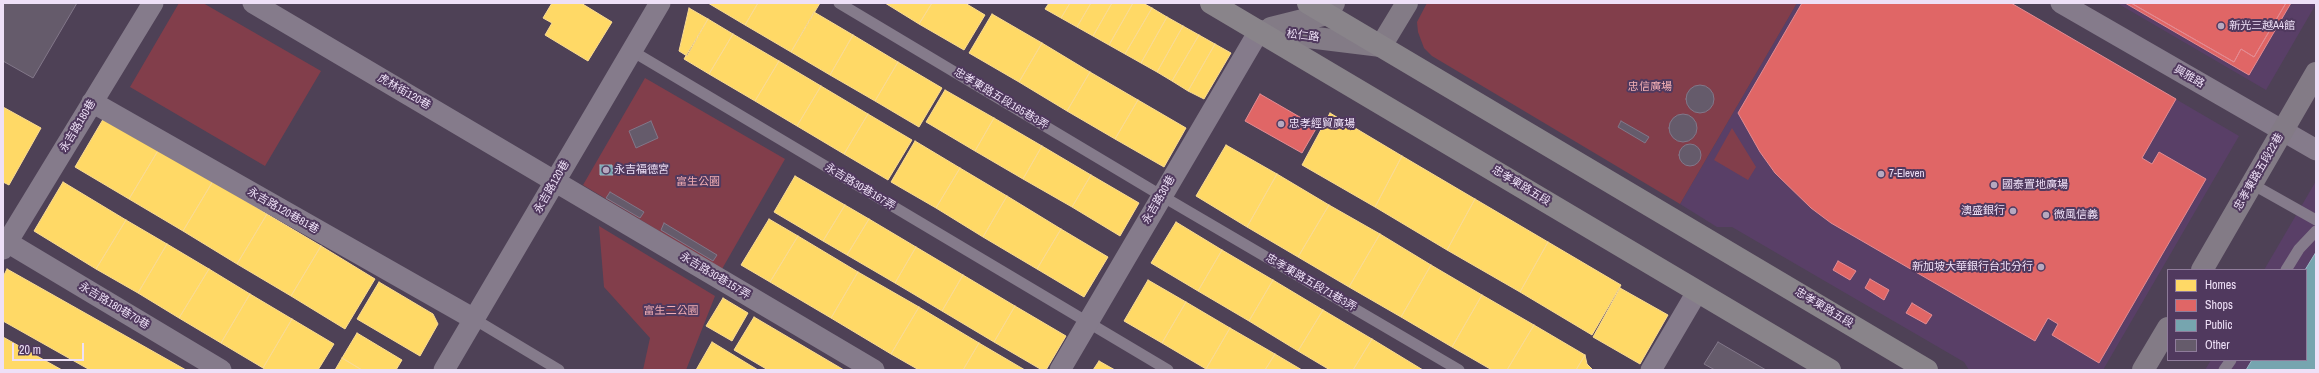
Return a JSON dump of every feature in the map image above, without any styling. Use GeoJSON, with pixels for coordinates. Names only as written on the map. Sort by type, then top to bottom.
{"type":"FeatureCollection","features":[{"type":"Feature","properties":{"kind":"main road","name":"忠孝東路五段"},"geometry":{"type":"LineString","coordinates":[[1211,3],[1830,370]]}},
{"type":"Feature","properties":{"kind":"main road","name":"忠孝東路五段"},"geometry":{"type":"LineString","coordinates":[[1308,3],[1331,9],[1381,46],[1926,370]]}},
{"type":"Feature","properties":{"kind":"street","name":"永吉路180巷"},"geometry":{"type":"LineString","coordinates":[[5,246],[152,3]]}},
{"type":"Feature","properties":{"kind":"street","name":"虎林街120巷"},"geometry":{"type":"LineString","coordinates":[[253,3],[556,181]]}},
{"type":"Feature","properties":{"kind":"street","name":"永吉路120巷"},"geometry":{"type":"LineString","coordinates":[[444,370],[660,3]]}},
{"type":"Feature","properties":{"kind":"street"},"geometry":{"type":"LineString","coordinates":[[1381,46],[1407,3]]}},
{"type":"Feature","properties":{"kind":"street","name":"興雅路"},"geometry":{"type":"LineString","coordinates":[[2061,3],[2316,150]]}},
{"type":"Feature","properties":{"kind":"street","name":"松仁路"},"geometry":{"type":"LineString","coordinates":[[1259,31],[1331,9]]}},
{"type":"Feature","properties":{"kind":"street","name":"永吉路30巷"},"geometry":{"type":"LineString","coordinates":[[1060,370],[1259,31]]}},
{"type":"Feature","properties":{"kind":"street","name":"松仁路"},"geometry":{"type":"LineString","coordinates":[[1259,31],[1381,46]]}},
{"type":"Feature","properties":{"kind":"street","name":"忠孝東路五段22巷"},"geometry":{"type":"LineString","coordinates":[[2203,269],[2316,73]]}},
{"type":"Feature","properties":{"kind":"street","name":"永吉路120巷81巷"},"geometry":{"type":"LineString","coordinates":[[92,102],[474,319]]}},
{"type":"Feature","properties":{"kind":"street","name":"永吉路30巷157弄"},"geometry":{"type":"LineString","coordinates":[[556,181],[874,370]]}},
{"type":"Feature","properties":{"kind":"street","name":"永吉路180巷70巷"},"geometry":{"type":"LineString","coordinates":[[5,246],[221,370]]}},
{"type":"Feature","properties":{"kind":"street"},"geometry":{"type":"LineString","coordinates":[[1652,370],[1697,292]]}},
{"type":"Feature","properties":{"kind":"street"},"geometry":{"type":"LineString","coordinates":[[2143,370],[2167,330]]}},
{"type":"Feature","properties":{"kind":"lane","name":"忠孝東路五段165巷3弄"},"geometry":{"type":"LineString","coordinates":[[839,3],[1162,196]]}},
{"type":"Feature","properties":{"kind":"lane","name":"永吉路30巷167弄"},"geometry":{"type":"LineString","coordinates":[[632,52],[1168,370]]}},
{"type":"Feature","properties":{"kind":"lane"},"geometry":{"type":"LineString","coordinates":[[2252,184],[2316,220]]}},
{"type":"Feature","properties":{"kind":"lane","name":"忠孝東路五段71巷3弄"},"geometry":{"type":"LineString","coordinates":[[1162,196],[1459,370]]}},
{"type":"Feature","properties":{"kind":"lane"},"geometry":{"type":"LineString","coordinates":[[2287,269],[2300,248],[2316,230]]}},
{"type":"Feature","properties":{"kind":"lane"},"geometry":{"type":"LineString","coordinates":[[474,319],[559,370]]}},
{"type":"Feature","properties":{"kind":"lane"},"geometry":{"type":"LineString","coordinates":[[2224,370],[2229,361]]}},
{"type":"Feature","properties":{"kind":"shaded area","name":"國泰置地廣場"},"geometry":{"type":"Polygon","coordinates":[[[1797,3],[2011,3],[2239,136],[2103,370],[1969,370],[1964,362],[1732,227],[1717,227],[1680,204],[1797,3]]]}},
{"type":"Feature","properties":{"kind":"shaded area"},"geometry":{"type":"Polygon","coordinates":[[[2117,3],[2316,3],[2316,4],[2266,90],[2117,3]]]}},
{"type":"Feature","properties":{"kind":"shaded area"},"geometry":{"type":"Polygon","coordinates":[[[2316,181],[2316,370],[2205,370],[2210,361],[2307,361],[2307,269],[2265,269],[2316,181]]]}},
{"type":"Feature","properties":{"kind":"green space"},"geometry":{"type":"Polygon","coordinates":[[[179,3],[203,3],[321,71],[265,166],[130,87],[179,3]]]}},
{"type":"Feature","properties":{"kind":"green space","name":"忠信廣場"},"geometry":{"type":"Polygon","coordinates":[[[1427,3],[1797,3],[1680,204],[1432,56],[1424,48],[1418,32],[1417,22],[1427,3]]]}},
{"type":"Feature","properties":{"kind":"green space","name":"富生公園"},"geometry":{"type":"Polygon","coordinates":[[[645,78],[785,159],[722,269],[583,185],[645,78]]]}},
{"type":"Feature","properties":{"kind":"green space"},"geometry":{"type":"Polygon","coordinates":[[[1732,128],[1756,167],[1748,180],[1714,160],[1732,128]]]}},
{"type":"Feature","properties":{"kind":"green space","name":"富生二公園"},"geometry":{"type":"Polygon","coordinates":[[[599,226],[715,296],[686,370],[643,370],[650,338],[604,287],[599,226]]]}},
{"type":"Feature","properties":{"kind":"building: Homes"},"geometry":{"type":"Polygon","coordinates":[[[552,3],[581,3],[612,22],[588,61],[545,35],[552,23],[543,18],[552,3]]]}},
{"type":"Feature","properties":{"kind":"building: Homes"},"geometry":{"type":"Polygon","coordinates":[[[708,3],[758,3],[745,25],[708,3]]]}},
{"type":"Feature","properties":{"kind":"building: Homes"},"geometry":{"type":"Polygon","coordinates":[[[758,3],[820,3],[791,52],[745,25],[758,3]]]}},
{"type":"Feature","properties":{"kind":"building: Homes"},"geometry":{"type":"Polygon","coordinates":[[[885,3],[932,3],[919,24],[885,3]]]}},
{"type":"Feature","properties":{"kind":"building: Homes"},"geometry":{"type":"Polygon","coordinates":[[[932,3],[965,3],[985,15],[964,50],[919,24],[932,3]]]}},
{"type":"Feature","properties":{"kind":"building: Homes"},"geometry":{"type":"Polygon","coordinates":[[[1049,3],[1070,3],[1061,18],[1045,9],[1049,3]]]}},
{"type":"Feature","properties":{"kind":"building: Homes"},"geometry":{"type":"Polygon","coordinates":[[[1070,3],[1091,3],[1077,27],[1061,18],[1070,3]]]}},
{"type":"Feature","properties":{"kind":"building: Homes"},"geometry":{"type":"Polygon","coordinates":[[[1091,3],[1112,3],[1093,36],[1077,27],[1091,3]]]}},
{"type":"Feature","properties":{"kind":"building: Homes"},"geometry":{"type":"Polygon","coordinates":[[[1112,3],[1133,3],[1109,45],[1093,36],[1112,3]]]}},
{"type":"Feature","properties":{"kind":"building: Homes"},"geometry":{"type":"Polygon","coordinates":[[[1133,3],[1143,3],[1152,8],[1125,54],[1109,45],[1133,3]]]}},
{"type":"Feature","properties":{"kind":"building: Homes"},"geometry":{"type":"Polygon","coordinates":[[[689,8],[708,19],[687,56],[679,51],[689,8]]]}},
{"type":"Feature","properties":{"kind":"building: Homes"},"geometry":{"type":"Polygon","coordinates":[[[1152,8],[1167,17],[1141,63],[1125,54],[1152,8]]]}},
{"type":"Feature","properties":{"kind":"building: Homes"},"geometry":{"type":"Polygon","coordinates":[[[814,12],[853,35],[830,75],[791,52],[814,12]]]}},
{"type":"Feature","properties":{"kind":"building: Homes"},"geometry":{"type":"Polygon","coordinates":[[[992,14],[1042,43],[1019,82],[969,53],[992,14]]]}},
{"type":"Feature","properties":{"kind":"building: Homes"},"geometry":{"type":"Polygon","coordinates":[[[1167,17],[1183,26],[1157,72],[1141,63],[1167,17]]]}},
{"type":"Feature","properties":{"kind":"building: Homes"},"geometry":{"type":"Polygon","coordinates":[[[708,19],[733,34],[709,74],[684,59],[708,19]]]}},
{"type":"Feature","properties":{"kind":"building: Homes"},"geometry":{"type":"Polygon","coordinates":[[[1183,26],[1199,35],[1172,81],[1157,72],[1183,26]]]}},
{"type":"Feature","properties":{"kind":"building: Homes"},"geometry":{"type":"Polygon","coordinates":[[[733,34],[779,61],[755,101],[709,74],[733,34]]]}},
{"type":"Feature","properties":{"kind":"building: Homes"},"geometry":{"type":"Polygon","coordinates":[[[853,35],[898,62],[875,101],[830,75],[853,35]]]}},
{"type":"Feature","properties":{"kind":"building: Homes"},"geometry":{"type":"Polygon","coordinates":[[[1199,35],[1215,44],[1188,91],[1172,81],[1199,35]]]}},
{"type":"Feature","properties":{"kind":"building: Homes"},"geometry":{"type":"Polygon","coordinates":[[[1042,43],[1090,72],[1067,111],[1019,82],[1042,43]]]}},
{"type":"Feature","properties":{"kind":"building: Homes"},"geometry":{"type":"Polygon","coordinates":[[[1215,44],[1231,53],[1204,99],[1188,91],[1215,44]]]}},
{"type":"Feature","properties":{"kind":"building: Homes"},"geometry":{"type":"Polygon","coordinates":[[[779,61],[821,86],[797,126],[755,101],[779,61]]]}},
{"type":"Feature","properties":{"kind":"building: Homes"},"geometry":{"type":"Polygon","coordinates":[[[898,62],[942,88],[919,127],[875,101],[898,62]]]}},
{"type":"Feature","properties":{"kind":"building: Homes"},"geometry":{"type":"Polygon","coordinates":[[[1090,72],[1138,100],[1115,139],[1067,111],[1090,72]]]}},
{"type":"Feature","properties":{"kind":"building: Homes"},"geometry":{"type":"Polygon","coordinates":[[[821,86],[868,114],[844,154],[797,126],[821,86]]]}},
{"type":"Feature","properties":{"kind":"building: Homes"},"geometry":{"type":"Polygon","coordinates":[[[945,90],[994,118],[975,151],[926,122],[945,90]]]}},
{"type":"Feature","properties":{"kind":"building: Homes"},"geometry":{"type":"Polygon","coordinates":[[[1138,100],[1186,128],[1164,167],[1115,139],[1138,100]]]}},
{"type":"Feature","properties":{"kind":"building: Homes"},"geometry":{"type":"Polygon","coordinates":[[[3,107],[41,128],[9,185],[3,182],[3,107]]]}},
{"type":"Feature","properties":{"kind":"building: Homes"},"geometry":{"type":"Polygon","coordinates":[[[1330,113],[1402,156],[1375,207],[1302,165],[1330,113]]]}},
{"type":"Feature","properties":{"kind":"building: Homes"},"geometry":{"type":"Polygon","coordinates":[[[868,114],[912,140],[888,180],[844,154],[868,114]]]}},
{"type":"Feature","properties":{"kind":"building: Homes"},"geometry":{"type":"Polygon","coordinates":[[[105,116],[159,149],[129,199],[75,167],[105,116]]]}},
{"type":"Feature","properties":{"kind":"building: Homes"},"geometry":{"type":"Polygon","coordinates":[[[994,118],[1042,146],[1023,179],[975,151],[994,118]]]}},
{"type":"Feature","properties":{"kind":"building: Homes"},"geometry":{"type":"Polygon","coordinates":[[[915,141],[960,168],[936,208],[891,182],[915,141]]]}},
{"type":"Feature","properties":{"kind":"building: Homes"},"geometry":{"type":"Polygon","coordinates":[[[1226,145],[1277,174],[1247,227],[1196,196],[1226,145]]]}},
{"type":"Feature","properties":{"kind":"building: Homes"},"geometry":{"type":"Polygon","coordinates":[[[1042,146],[1091,175],[1072,207],[1023,179],[1042,146]]]}},
{"type":"Feature","properties":{"kind":"building: Homes"},"geometry":{"type":"Polygon","coordinates":[[[159,149],[213,181],[183,231],[129,199],[159,149]]]}},
{"type":"Feature","properties":{"kind":"building: Homes"},"geometry":{"type":"Polygon","coordinates":[[[1402,156],[1475,199],[1447,250],[1375,207],[1402,156]]]}},
{"type":"Feature","properties":{"kind":"building: Homes"},"geometry":{"type":"Polygon","coordinates":[[[960,168],[1007,196],[983,237],[936,208],[960,168]]]}},
{"type":"Feature","properties":{"kind":"building: Homes"},"geometry":{"type":"Polygon","coordinates":[[[1277,174],[1329,205],[1298,257],[1247,227],[1277,174]]]}},
{"type":"Feature","properties":{"kind":"building: Homes"},"geometry":{"type":"Polygon","coordinates":[[[1091,175],[1139,203],[1120,236],[1072,207],[1091,175]]]}},
{"type":"Feature","properties":{"kind":"building: Homes"},"geometry":{"type":"Polygon","coordinates":[[[795,176],[845,205],[823,241],[774,212],[795,176]]]}},
{"type":"Feature","properties":{"kind":"building: Homes"},"geometry":{"type":"Polygon","coordinates":[[[213,181],[267,214],[237,264],[183,231],[213,181]]]}},
{"type":"Feature","properties":{"kind":"building: Homes"},"geometry":{"type":"Polygon","coordinates":[[[63,182],[126,220],[96,269],[34,231],[63,182]]]}},
{"type":"Feature","properties":{"kind":"building: Homes"},"geometry":{"type":"Polygon","coordinates":[[[1007,196],[1061,229],[1037,269],[983,237],[1007,196]]]}},
{"type":"Feature","properties":{"kind":"building: Homes"},"geometry":{"type":"Polygon","coordinates":[[[1475,199],[1548,242],[1520,292],[1447,250],[1475,199]]]}},
{"type":"Feature","properties":{"kind":"building: Homes"},"geometry":{"type":"Polygon","coordinates":[[[845,205],[869,219],[847,255],[823,241],[845,205]]]}},
{"type":"Feature","properties":{"kind":"building: Homes"},"geometry":{"type":"Polygon","coordinates":[[[1329,205],[1380,234],[1349,287],[1298,257],[1329,205]]]}},
{"type":"Feature","properties":{"kind":"building: Homes"},"geometry":{"type":"Polygon","coordinates":[[[267,214],[321,246],[291,296],[237,264],[267,214]]]}},
{"type":"Feature","properties":{"kind":"building: Homes"},"geometry":{"type":"Polygon","coordinates":[[[769,219],[798,236],[770,282],[741,265],[769,219]]]}},
{"type":"Feature","properties":{"kind":"building: Homes"},"geometry":{"type":"Polygon","coordinates":[[[869,219],[916,247],[895,283],[847,255],[869,219]]]}},
{"type":"Feature","properties":{"kind":"building: Homes"},"geometry":{"type":"Polygon","coordinates":[[[126,220],[167,244],[138,293],[96,269],[126,220]]]}},
{"type":"Feature","properties":{"kind":"building: Homes"},"geometry":{"type":"Polygon","coordinates":[[[1176,222],[1222,250],[1198,291],[1151,263],[1176,222]]]}},
{"type":"Feature","properties":{"kind":"building: Homes"},"geometry":{"type":"Polygon","coordinates":[[[1061,229],[1108,257],[1084,297],[1037,269],[1061,229]]]}},
{"type":"Feature","properties":{"kind":"building: Homes"},"geometry":{"type":"Polygon","coordinates":[[[1380,234],[1431,265],[1401,317],[1349,287],[1380,234]]]}},
{"type":"Feature","properties":{"kind":"building: Homes"},"geometry":{"type":"Polygon","coordinates":[[[798,236],[858,272],[831,318],[770,282],[798,236]]]}},
{"type":"Feature","properties":{"kind":"building: Homes"},"geometry":{"type":"Polygon","coordinates":[[[1548,242],[1621,285],[1592,335],[1520,292],[1548,242]]]}},
{"type":"Feature","properties":{"kind":"building: Homes"},"geometry":{"type":"Polygon","coordinates":[[[167,244],[209,269],[179,318],[138,293],[167,244]]]}},
{"type":"Feature","properties":{"kind":"building: Homes"},"geometry":{"type":"Polygon","coordinates":[[[321,246],[375,279],[345,329],[291,296],[321,246]]]}},
{"type":"Feature","properties":{"kind":"building: Homes"},"geometry":{"type":"Polygon","coordinates":[[[916,247],[963,275],[942,311],[895,283],[916,247]]]}},
{"type":"Feature","properties":{"kind":"building: Homes"},"geometry":{"type":"Polygon","coordinates":[[[1222,250],[1273,280],[1249,321],[1198,291],[1222,250]]]}},
{"type":"Feature","properties":{"kind":"building: Homes"},"geometry":{"type":"Polygon","coordinates":[[[1431,265],[1482,295],[1452,347],[1401,317],[1431,265]]]}},
{"type":"Feature","properties":{"kind":"building: Homes"},"geometry":{"type":"Polygon","coordinates":[[[7,269],[186,370],[90,370],[3,321],[3,277],[7,269]]]}},
{"type":"Feature","properties":{"kind":"building: Homes"},"geometry":{"type":"Polygon","coordinates":[[[209,269],[250,294],[221,343],[179,318],[209,269]]]}},
{"type":"Feature","properties":{"kind":"building: Homes"},"geometry":{"type":"Polygon","coordinates":[[[858,272],[919,307],[891,354],[831,318],[858,272]]]}},
{"type":"Feature","properties":{"kind":"building: Homes"},"geometry":{"type":"Polygon","coordinates":[[[963,275],[1015,306],[994,342],[942,311],[963,275]]]}},
{"type":"Feature","properties":{"kind":"building: Homes"},"geometry":{"type":"Polygon","coordinates":[[[1148,280],[1186,302],[1162,343],[1124,321],[1148,280]]]}},
{"type":"Feature","properties":{"kind":"building: Homes"},"geometry":{"type":"Polygon","coordinates":[[[1273,280],[1323,310],[1298,351],[1249,321],[1273,280]]]}},
{"type":"Feature","properties":{"kind":"building: Homes"},"geometry":{"type":"Polygon","coordinates":[[[379,282],[433,314],[438,324],[420,356],[357,319],[379,282]]]}},
{"type":"Feature","properties":{"kind":"building: Homes"},"geometry":{"type":"Polygon","coordinates":[[[1620,288],[1668,315],[1640,364],[1593,337],[1620,288]]]}},
{"type":"Feature","properties":{"kind":"building: Homes"},"geometry":{"type":"Polygon","coordinates":[[[250,294],[292,319],[263,368],[221,343],[250,294]]]}},
{"type":"Feature","properties":{"kind":"building: Homes"},"geometry":{"type":"Polygon","coordinates":[[[1482,295],[1534,325],[1507,370],[1492,370],[1452,347],[1482,295]]]}},
{"type":"Feature","properties":{"kind":"building: Homes"},"geometry":{"type":"Polygon","coordinates":[[[723,298],[748,313],[732,341],[706,326],[723,298]]]}},
{"type":"Feature","properties":{"kind":"building: Homes"},"geometry":{"type":"Polygon","coordinates":[[[1186,302],[1230,328],[1206,369],[1162,343],[1186,302]]]}},
{"type":"Feature","properties":{"kind":"building: Homes"},"geometry":{"type":"Polygon","coordinates":[[[1015,306],[1066,336],[1046,370],[1042,370],[994,342],[1015,306]]]}},
{"type":"Feature","properties":{"kind":"building: Homes"},"geometry":{"type":"Polygon","coordinates":[[[919,307],[979,343],[963,370],[919,370],[891,354],[919,307]]]}},
{"type":"Feature","properties":{"kind":"building: Homes"},"geometry":{"type":"Polygon","coordinates":[[[1323,310],[1372,339],[1353,370],[1330,370],[1298,351],[1323,310]]]}},
{"type":"Feature","properties":{"kind":"building: Homes"},"geometry":{"type":"Polygon","coordinates":[[[754,317],[844,370],[768,370],[734,350],[754,317]]]}},
{"type":"Feature","properties":{"kind":"building: Homes"},"geometry":{"type":"Polygon","coordinates":[[[292,319],[334,344],[318,370],[266,370],[263,368],[292,319]]]}},
{"type":"Feature","properties":{"kind":"building: Homes"},"geometry":{"type":"Polygon","coordinates":[[[1534,325],[1585,355],[1576,370],[1507,370],[1534,325]]]}},
{"type":"Feature","properties":{"kind":"building: Homes"},"geometry":{"type":"Polygon","coordinates":[[[1230,328],[1275,354],[1265,370],[1206,369],[1230,328]]]}},
{"type":"Feature","properties":{"kind":"building: Homes"},"geometry":{"type":"Polygon","coordinates":[[[357,333],[402,360],[396,370],[362,370],[342,358],[357,333]]]}},
{"type":"Feature","properties":{"kind":"building: Homes"},"geometry":{"type":"Polygon","coordinates":[[[3,337],[62,370],[3,370],[3,337]]]}},
{"type":"Feature","properties":{"kind":"building: Homes"},"geometry":{"type":"Polygon","coordinates":[[[1372,339],[1423,370],[1353,370],[1372,339]]]}},
{"type":"Feature","properties":{"kind":"building: Homes"},"geometry":{"type":"Polygon","coordinates":[[[712,342],[758,370],[696,370],[712,342]]]}},
{"type":"Feature","properties":{"kind":"building: Homes"},"geometry":{"type":"Polygon","coordinates":[[[979,343],[1025,370],[963,370],[979,343]]]}},
{"type":"Feature","properties":{"kind":"building: Homes"},"geometry":{"type":"Polygon","coordinates":[[[1275,354],[1302,370],[1265,370],[1275,354]]]}},
{"type":"Feature","properties":{"kind":"building: Homes"},"geometry":{"type":"Polygon","coordinates":[[[1585,355],[1587,364],[1593,370],[1576,370],[1585,355]]]}},
{"type":"Feature","properties":{"kind":"building: Homes"},"geometry":{"type":"Polygon","coordinates":[[[342,358],[362,370],[335,370],[342,358]]]}},
{"type":"Feature","properties":{"kind":"building: Homes"},"geometry":{"type":"Polygon","coordinates":[[[1099,361],[1115,370],[1093,370],[1099,361]]]}},
{"type":"Feature","properties":{"kind":"building: Shops","name":"國泰置地廣場"},"geometry":{"type":"Polygon","coordinates":[[[1802,3],[2011,3],[2176,99],[2142,158],[2152,164],[2159,152],[2206,179],[2099,363],[2052,335],[2058,324],[2048,318],[2035,341],[1831,223],[1811,208],[1775,173],[1760,152],[1738,113],[1802,3]]]}},
{"type":"Feature","properties":{"kind":"building: Shops"},"geometry":{"type":"Polygon","coordinates":[[[2125,3],[2131,3],[2234,62],[2241,49],[2254,57],[2286,3],[2291,3],[2249,75],[2125,3]]]}},
{"type":"Feature","properties":{"kind":"building: Shops","name":"新光三越A4館"},"geometry":{"type":"Polygon","coordinates":[[[2131,3],[2286,3],[2254,57],[2241,49],[2234,62],[2131,3]]]}},
{"type":"Feature","properties":{"kind":"building: Shops","name":"忠孝經貿廣場"},"geometry":{"type":"Polygon","coordinates":[[[1260,94],[1317,127],[1302,153],[1245,121],[1260,94]]]}},
{"type":"Feature","properties":{"kind":"building: Shops"},"geometry":{"type":"Polygon","coordinates":[[[1838,261],[1856,271],[1850,280],[1833,270],[1838,261]]]}},
{"type":"Feature","properties":{"kind":"building: Shops"},"geometry":{"type":"Polygon","coordinates":[[[1870,279],[1889,290],[1884,300],[1865,288],[1870,279]]]}},
{"type":"Feature","properties":{"kind":"building: Shops"},"geometry":{"type":"Polygon","coordinates":[[[1912,303],[1932,315],[1926,324],[1906,313],[1912,303]]]}},
{"type":"Feature","properties":{"kind":"building: Public","name":"永吉福德宮"},"geometry":{"type":"Polygon","coordinates":[[[600,165],[612,165],[613,175],[600,175],[600,165]]]}},
{"type":"Feature","properties":{"kind":"building: Public"},"geometry":{"type":"Polygon","coordinates":[[[2316,252],[2316,370],[2246,370],[2251,361],[2307,361],[2307,269],[2306,269],[2316,252]]]}},
{"type":"Feature","properties":{"kind":"building: Other"},"geometry":{"type":"Polygon","coordinates":[[[3,3],[77,3],[33,78],[3,61],[3,3]]]}},
{"type":"Feature","properties":{"kind":"building: Other"},"geometry":{"type":"Polygon","coordinates":[[[1700,85],[1710,89],[1714,99],[1710,109],[1700,113],[1690,109],[1686,99],[1690,89],[1700,85]]]}},
{"type":"Feature","properties":{"kind":"building: Other"},"geometry":{"type":"Polygon","coordinates":[[[1683,114],[1693,118],[1697,128],[1693,138],[1683,142],[1673,138],[1669,128],[1673,118],[1683,114]]]}},
{"type":"Feature","properties":{"kind":"building: Other"},"geometry":{"type":"Polygon","coordinates":[[[651,121],[658,138],[636,148],[629,131],[651,121]]]}},
{"type":"Feature","properties":{"kind":"building: Other"},"geometry":{"type":"Polygon","coordinates":[[[1621,121],[1649,137],[1645,143],[1618,127],[1621,121]]]}},
{"type":"Feature","properties":{"kind":"building: Other"},"geometry":{"type":"Polygon","coordinates":[[[1690,144],[1698,147],[1701,155],[1698,163],[1690,166],[1682,163],[1679,155],[1682,147],[1690,144]]]}},
{"type":"Feature","properties":{"kind":"building: Other"},"geometry":{"type":"Polygon","coordinates":[[[610,192],[644,212],[640,218],[606,198],[610,192]]]}},
{"type":"Feature","properties":{"kind":"building: Other"},"geometry":{"type":"Polygon","coordinates":[[[664,223],[717,255],[713,261],[661,230],[664,223]]]}},
{"type":"Feature","properties":{"kind":"building: Other"},"geometry":{"type":"Polygon","coordinates":[[[1718,342],[1766,370],[1715,370],[1704,364],[1718,342]]]}},
{"type":"Feature","properties":{"kind":"place","name":"新光三越A4館"},"geometry":{"type":"Point","coordinates":[2221,26]}},
{"type":"Feature","properties":{"kind":"place","name":"忠孝經貿廣場"},"geometry":{"type":"Point","coordinates":[1281,124]}},
{"type":"Feature","properties":{"kind":"place","name":"永吉福德宮"},"geometry":{"type":"Point","coordinates":[606,170]}},
{"type":"Feature","properties":{"kind":"place","name":"7-Eleven"},"geometry":{"type":"Point","coordinates":[1881,174]}},
{"type":"Feature","properties":{"kind":"place","name":"國泰置地廣場"},"geometry":{"type":"Point","coordinates":[1994,185]}},
{"type":"Feature","properties":{"kind":"place","name":"澳盛銀行"},"geometry":{"type":"Point","coordinates":[2013,211]}},
{"type":"Feature","properties":{"kind":"place","name":"微風信義"},"geometry":{"type":"Point","coordinates":[2046,215]}},
{"type":"Feature","properties":{"kind":"place","name":"新加坡大華銀行台北分行"},"geometry":{"type":"Point","coordinates":[2041,267]}}]}
